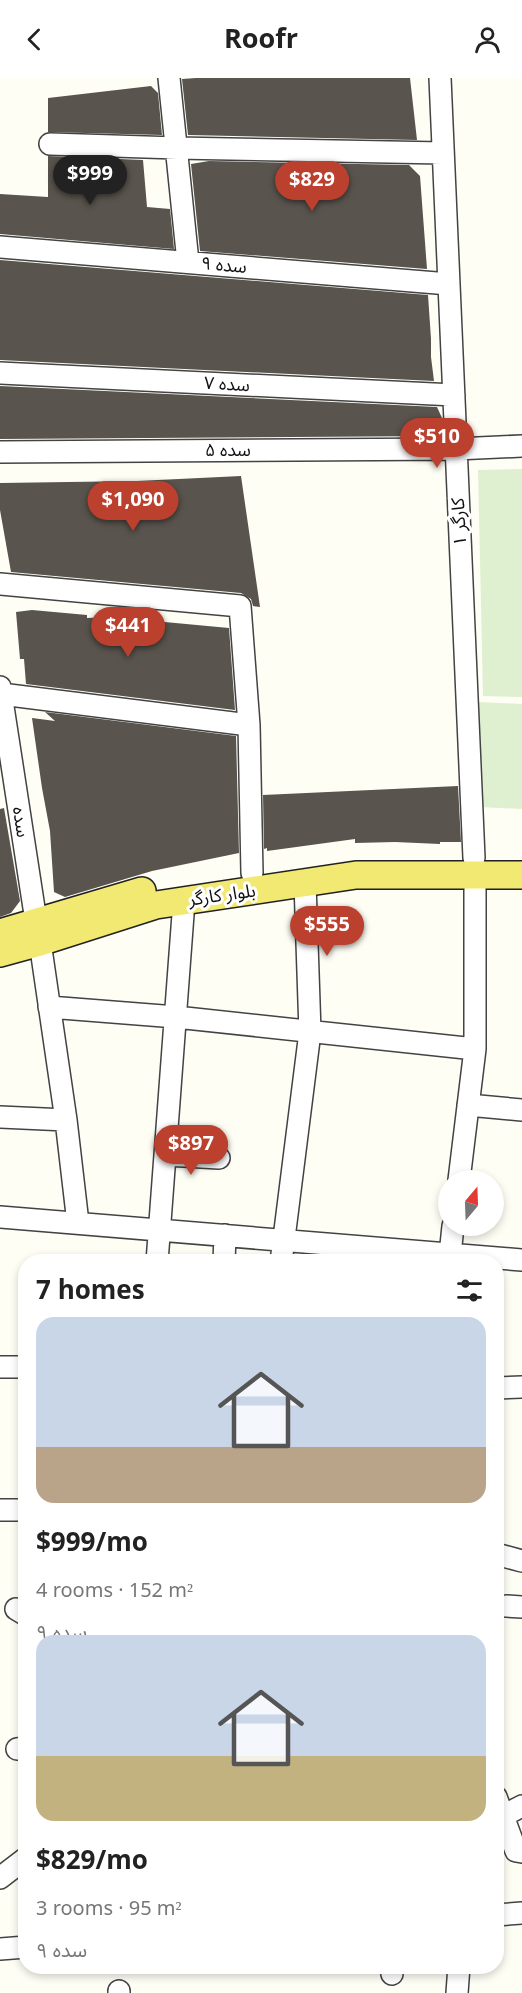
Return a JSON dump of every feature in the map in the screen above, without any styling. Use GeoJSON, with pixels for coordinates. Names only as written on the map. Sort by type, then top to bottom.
{"type":"FeatureCollection","features":[{"type":"Feature","properties":{"kind":"main road","name":"بلوار کارگر"},"geometry":{"type":"LineString","coordinates":[[0,953],[38,932],[152,888],[252,873],[354,858],[474,867],[522,875]]}},
{"type":"Feature","properties":{"kind":"main road","name":"بلوار کارگر"},"geometry":{"type":"LineString","coordinates":[[0,933],[38,932],[156,905],[304,883],[356,876],[474,867],[522,858]]}},
{"type":"Feature","properties":{"kind":"street"},"geometry":{"type":"LineString","coordinates":[[169,78],[188,262]]}},
{"type":"Feature","properties":{"kind":"street","name":"کارگر ۱"},"geometry":{"type":"LineString","coordinates":[[440,78],[474,867],[475,1049],[460,1170]]}},
{"type":"Feature","properties":{"kind":"street"},"geometry":{"type":"LineString","coordinates":[[50,144],[443,153]]}},
{"type":"Feature","properties":{"kind":"street","name":"سده ۹"},"geometry":{"type":"LineString","coordinates":[[0,247],[449,284]]}},
{"type":"Feature","properties":{"kind":"street","name":"سده ۷"},"geometry":{"type":"LineString","coordinates":[[0,373],[454,395]]}},
{"type":"Feature","properties":{"kind":"street","name":"سده ۵"},"geometry":{"type":"LineString","coordinates":[[0,452],[456,449],[522,446]]}},
{"type":"Feature","properties":{"kind":"street"},"geometry":{"type":"LineString","coordinates":[[0,584],[240,606],[249,725],[252,873]]}},
{"type":"Feature","properties":{"kind":"street"},"geometry":{"type":"LineString","coordinates":[[1,690],[249,725]]}},
{"type":"Feature","properties":{"kind":"street","name":"سده"},"geometry":{"type":"LineString","coordinates":[[1,690],[10,815],[38,932],[66,1120],[78,1223]]}},
{"type":"Feature","properties":{"kind":"street"},"geometry":{"type":"LineString","coordinates":[[282,1254],[310,1032],[304,883]]}},
{"type":"Feature","properties":{"kind":"street"},"geometry":{"type":"LineString","coordinates":[[158,1254],[184,901]]}},
{"type":"Feature","properties":{"kind":"street"},"geometry":{"type":"LineString","coordinates":[[49,1007],[176,1017],[475,1049]]}},
{"type":"Feature","properties":{"kind":"street"},"geometry":{"type":"LineString","coordinates":[[468,1105],[522,1110]]}},
{"type":"Feature","properties":{"kind":"street"},"geometry":{"type":"LineString","coordinates":[[0,1117],[66,1120]]}},
{"type":"Feature","properties":{"kind":"street"},"geometry":{"type":"LineString","coordinates":[[166,1155],[219,1158]]}},
{"type":"Feature","properties":{"kind":"street"},"geometry":{"type":"LineString","coordinates":[[0,1217],[283,1240],[370,1254]]}},
{"type":"Feature","properties":{"kind":"street"},"geometry":{"type":"LineString","coordinates":[[224,1254],[225,1235]]}},
{"type":"Feature","properties":{"kind":"street"},"geometry":{"type":"LineString","coordinates":[[450,1254],[452,1236]]}},
{"type":"Feature","properties":{"kind":"street"},"geometry":{"type":"LineString","coordinates":[[504,1259],[522,1260]]}},
{"type":"Feature","properties":{"kind":"street"},"geometry":{"type":"LineString","coordinates":[[0,1367],[18,1367]]}},
{"type":"Feature","properties":{"kind":"street"},"geometry":{"type":"LineString","coordinates":[[504,1388],[522,1387]]}},
{"type":"Feature","properties":{"kind":"street"},"geometry":{"type":"LineString","coordinates":[[0,1510],[18,1510]]}},
{"type":"Feature","properties":{"kind":"street"},"geometry":{"type":"LineString","coordinates":[[504,1556],[522,1561]]}},
{"type":"Feature","properties":{"kind":"street"},"geometry":{"type":"LineString","coordinates":[[504,1806],[522,1806]]}},
{"type":"Feature","properties":{"kind":"street"},"geometry":{"type":"LineString","coordinates":[[504,1820],[510,1842]]}},
{"type":"Feature","properties":{"kind":"street"},"geometry":{"type":"LineString","coordinates":[[0,1878],[18,1864]]}},
{"type":"Feature","properties":{"kind":"street"},"geometry":{"type":"LineString","coordinates":[[504,1914],[522,1913]]}},
{"type":"Feature","properties":{"kind":"street"},"geometry":{"type":"LineString","coordinates":[[0,1949],[18,1948]]}},
{"type":"Feature","properties":{"kind":"street"},"geometry":{"type":"LineString","coordinates":[[457,1993],[458,1974]]}},
{"type":"Feature","properties":{"kind":"green space"},"geometry":{"type":"Polygon","coordinates":[[[522,469],[522,697],[483,696],[478,470],[522,469]]]}},
{"type":"Feature","properties":{"kind":"green space"},"geometry":{"type":"Polygon","coordinates":[[[478,702],[522,704],[522,809],[480,807],[478,702]]]}},
{"type":"Feature","properties":{"kind":"building"},"geometry":{"type":"Polygon","coordinates":[[[410,78],[417,140],[188,135],[182,79],[410,78]]]}},
{"type":"Feature","properties":{"kind":"building"},"geometry":{"type":"Polygon","coordinates":[[[151,86],[158,93],[162,135],[48,132],[48,98],[151,86]]]}},
{"type":"Feature","properties":{"kind":"building"},"geometry":{"type":"Polygon","coordinates":[[[48,156],[143,160],[147,207],[170,209],[174,249],[0,234],[0,194],[48,197],[48,156]]]}},
{"type":"Feature","properties":{"kind":"building"},"geometry":{"type":"Polygon","coordinates":[[[209,161],[409,165],[420,176],[427,269],[200,251],[191,164],[209,161]]]}},
{"type":"Feature","properties":{"kind":"building"},"geometry":{"type":"Polygon","coordinates":[[[0,260],[428,295],[434,381],[0,360],[0,260]]]}},
{"type":"Feature","properties":{"kind":"building"},"geometry":{"type":"Polygon","coordinates":[[[0,386],[437,407],[442,418],[443,436],[0,439],[0,386]]]}},
{"type":"Feature","properties":{"kind":"building"},"geometry":{"type":"Polygon","coordinates":[[[241,476],[260,607],[253,606],[251,599],[241,593],[11,572],[0,510],[0,483],[137,481],[241,476]]]}},
{"type":"Feature","properties":{"kind":"building"},"geometry":{"type":"Polygon","coordinates":[[[32,610],[87,615],[87,618],[111,617],[229,628],[235,710],[26,684],[24,659],[20,659],[16,612],[32,610]]]}},
{"type":"Feature","properties":{"kind":"building"},"geometry":{"type":"Polygon","coordinates":[[[45,712],[236,736],[239,853],[152,871],[65,897],[54,892],[50,831],[32,718],[55,721],[45,712]]]}},
{"type":"Feature","properties":{"kind":"building"},"geometry":{"type":"Polygon","coordinates":[[[458,786],[461,842],[440,842],[440,844],[355,843],[355,839],[267,851],[267,848],[264,849],[263,795],[458,786]]]}},
{"type":"Feature","properties":{"kind":"building"},"geometry":{"type":"Polygon","coordinates":[[[4,808],[20,901],[11,913],[0,917],[0,809],[4,808]]]}}]}
